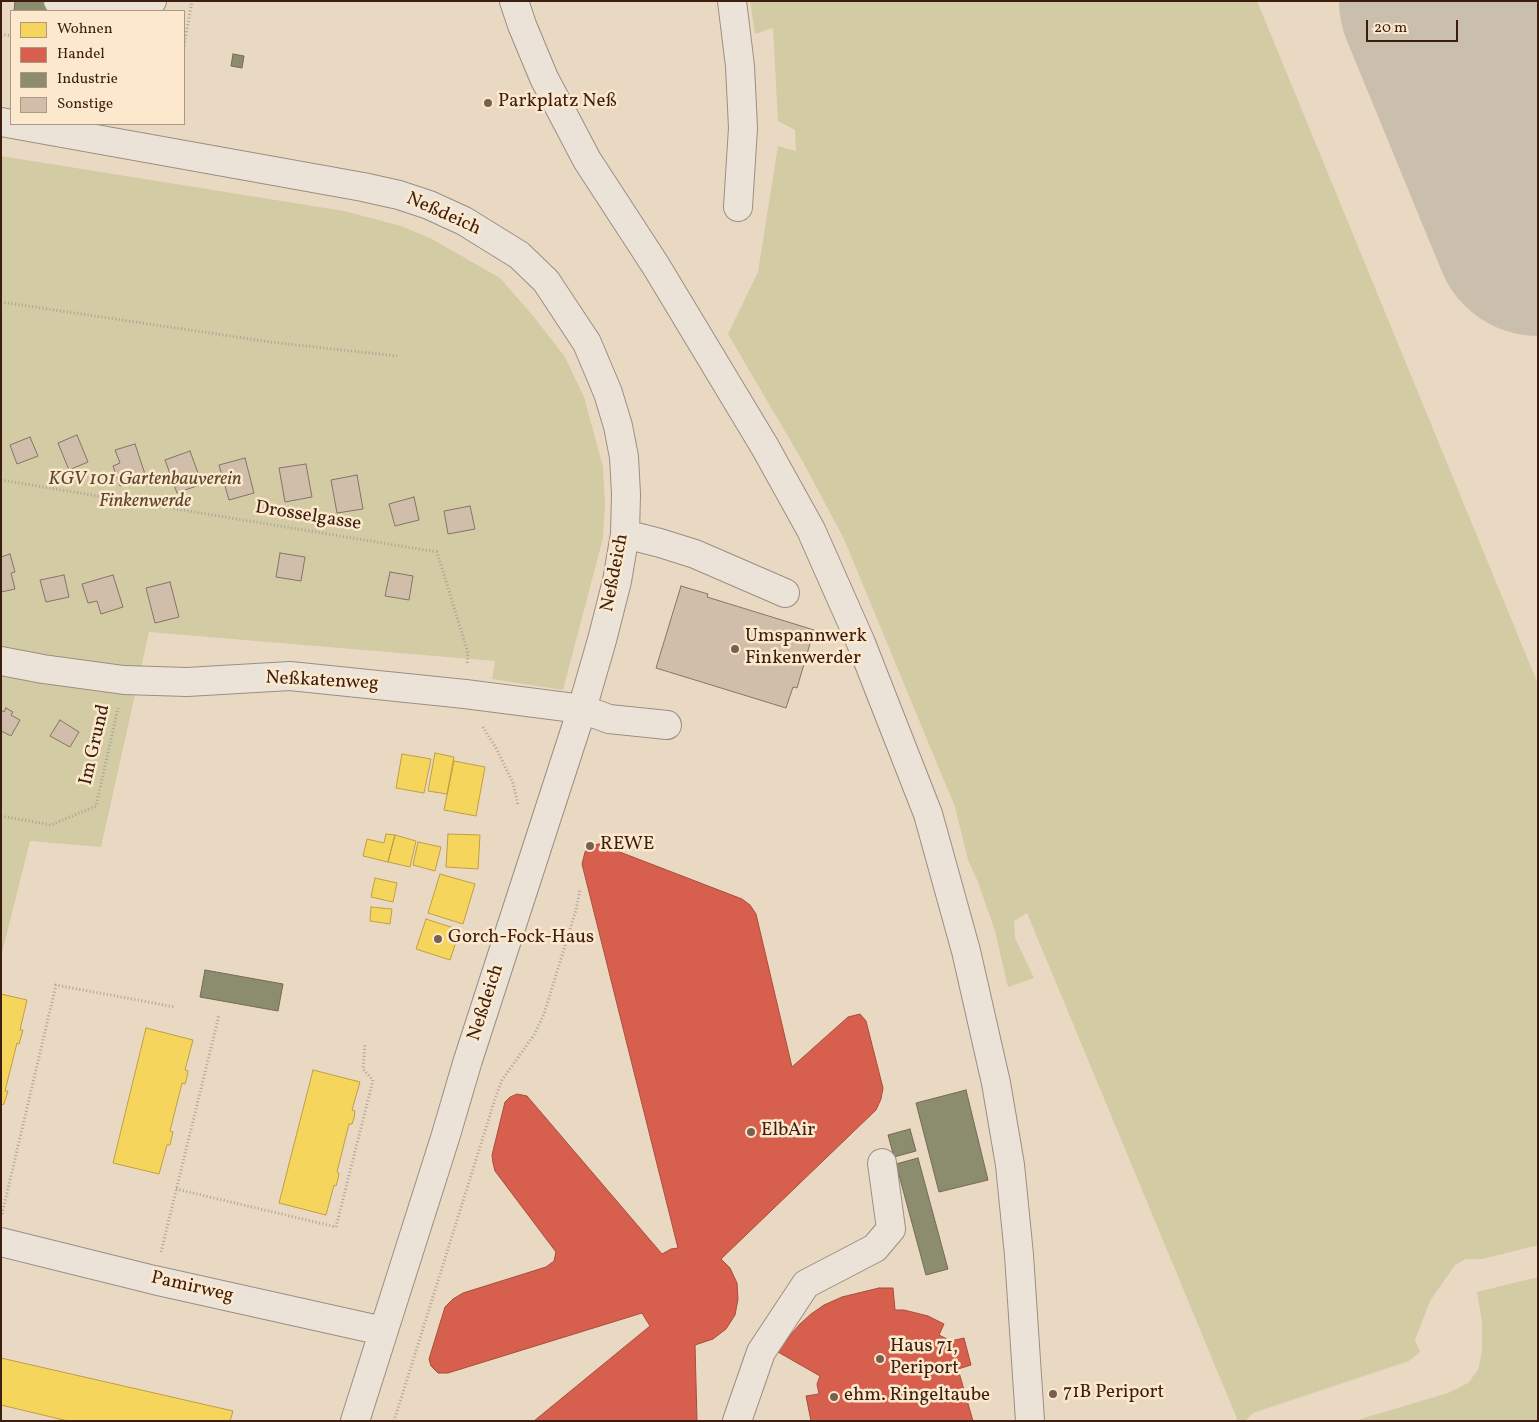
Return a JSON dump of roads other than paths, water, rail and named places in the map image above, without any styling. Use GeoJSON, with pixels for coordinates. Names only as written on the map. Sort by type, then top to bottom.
{"type":"FeatureCollection","features":[{"type":"Feature","properties":{"kind":"street"},"geometry":{"type":"LineString","coordinates":[[58,1],[111,10]]}},
{"type":"Feature","properties":{"kind":"street"},"geometry":{"type":"LineString","coordinates":[[135,10],[152,1]]}},
{"type":"Feature","properties":{"kind":"street"},"geometry":{"type":"LineString","coordinates":[[514,1],[522,26],[544,78],[587,160],[656,266],[765,447],[811,530],[861,642],[928,814],[966,950],[996,1083],[1010,1165],[1019,1255],[1030,1421]]}},
{"type":"Feature","properties":{"kind":"street"},"geometry":{"type":"LineString","coordinates":[[732,1],[740,66],[743,128],[738,207]]}},
{"type":"Feature","properties":{"kind":"street","name":"Neßdeich"},"geometry":{"type":"LineString","coordinates":[[17,125],[399,195],[429,205],[464,221],[519,255],[546,282],[587,343],[608,393],[618,426],[624,457],[626,494],[625,534],[617,581],[602,640],[582,709],[468,1060],[355,1421]]}},
{"type":"Feature","properties":{"kind":"street"},"geometry":{"type":"LineString","coordinates":[[625,534],[695,554],[785,593]]}},
{"type":"Feature","properties":{"kind":"street","name":"Neßkatenweg"},"geometry":{"type":"LineString","coordinates":[[1,661],[124,680],[187,682],[290,676],[465,694],[582,709],[608,719],[667,725]]}},
{"type":"Feature","properties":{"kind":"street"},"geometry":{"type":"LineString","coordinates":[[737,1421],[761,1352],[806,1284],[875,1248],[891,1229],[882,1163]]}},
{"type":"Feature","properties":{"kind":"street","name":"Pamirweg"},"geometry":{"type":"LineString","coordinates":[[1,1242],[154,1280],[383,1331]]}},
{"type":"Feature","properties":{"kind":"place","name":"Parkplatz Neß"},"geometry":{"type":"Point","coordinates":[488,103]}},
{"type":"Feature","properties":{"kind":"place","name":"Umspannwerk Finkenwerder"},"geometry":{"type":"Point","coordinates":[735,649]}},
{"type":"Feature","properties":{"kind":"place","name":"REWE"},"geometry":{"type":"Point","coordinates":[590,846]}},
{"type":"Feature","properties":{"kind":"place","name":"Gorch-Fock-Haus"},"geometry":{"type":"Point","coordinates":[438,939]}},
{"type":"Feature","properties":{"kind":"place","name":"ElbAir"},"geometry":{"type":"Point","coordinates":[751,1132]}},
{"type":"Feature","properties":{"kind":"place","name":"Haus 71, Periport"},"geometry":{"type":"Point","coordinates":[880,1359]}},
{"type":"Feature","properties":{"kind":"place","name":"71B Periport"},"geometry":{"type":"Point","coordinates":[1053,1394]}},
{"type":"Feature","properties":{"kind":"place","name":"ehm. Ringeltaube"},"geometry":{"type":"Point","coordinates":[834,1397]}},
{"type":"Feature","properties":{"kind":"park label","name":"KGV 101 Gartenbauverein Finkenwerde"},"geometry":{"type":"Point","coordinates":[145,492]}}]}
